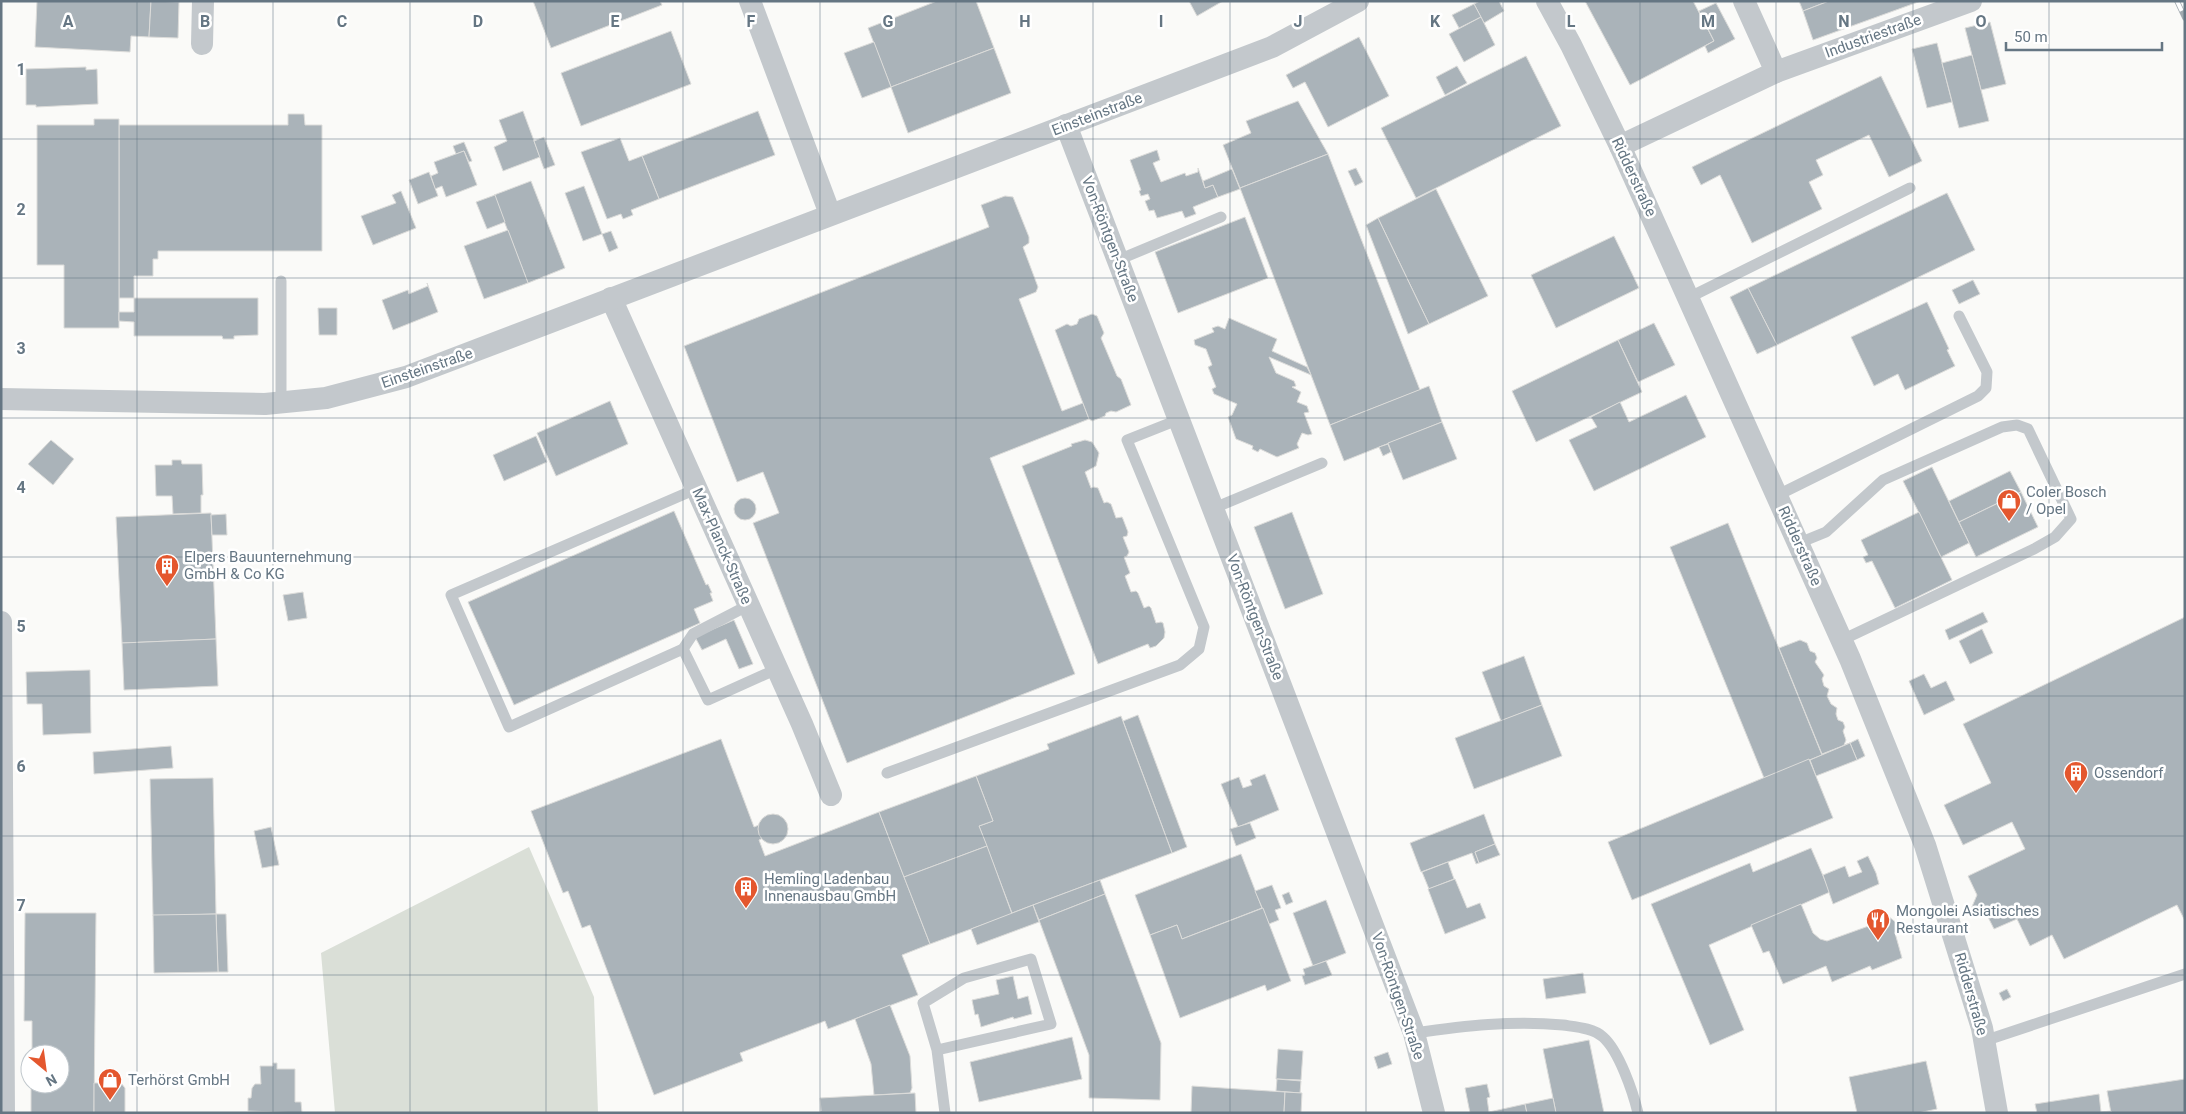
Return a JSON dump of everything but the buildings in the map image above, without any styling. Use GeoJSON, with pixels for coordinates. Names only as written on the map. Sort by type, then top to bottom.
{"type":"FeatureCollection","features":[{"type":"Feature","properties":{"kind":"street"},"geometry":{"type":"LineString","coordinates":[[202,44],[203,1]]}},
{"type":"Feature","properties":{"kind":"street"},"geometry":{"type":"LineString","coordinates":[[750,1],[830,214]]}},
{"type":"Feature","properties":{"kind":"street","name":"Einsteinstraße"},"geometry":{"type":"LineString","coordinates":[[1,399],[266,404],[326,398],[406,377],[1272,47],[1358,1]]}},
{"type":"Feature","properties":{"kind":"street","name":"Ridderstraße"},"geometry":{"type":"LineString","coordinates":[[1547,1],[1620,146],[1690,297],[1842,640],[1925,845],[1982,1028],[1997,1113]]}},
{"type":"Feature","properties":{"kind":"street"},"geometry":{"type":"LineString","coordinates":[[1744,1],[1776,72]]}},
{"type":"Feature","properties":{"kind":"street","name":"Industriestraße"},"geometry":{"type":"LineString","coordinates":[[1620,146],[1776,72],[1971,1]]}},
{"type":"Feature","properties":{"kind":"street","name":"Von-Röntgen-Straße"},"geometry":{"type":"LineString","coordinates":[[1066,126],[1414,1033],[1434,1113]]}},
{"type":"Feature","properties":{"kind":"street","name":"Max-Planck-Straße"},"geometry":{"type":"LineString","coordinates":[[611,298],[749,605],[831,795]]}},
{"type":"Feature","properties":{"kind":"street"},"geometry":{"type":"LineString","coordinates":[[1,622],[4,1113]]}},
{"type":"Feature","properties":{"kind":"lane"},"geometry":{"type":"LineString","coordinates":[[1690,297],[1910,188]]}},
{"type":"Feature","properties":{"kind":"lane"},"geometry":{"type":"LineString","coordinates":[[1118,260],[1221,217]]}},
{"type":"Feature","properties":{"kind":"lane"},"geometry":{"type":"LineString","coordinates":[[281,281],[281,402]]}},
{"type":"Feature","properties":{"kind":"lane"},"geometry":{"type":"LineString","coordinates":[[1778,495],[1978,396],[1986,388],[1988,372],[1959,316]]}},
{"type":"Feature","properties":{"kind":"lane"},"geometry":{"type":"LineString","coordinates":[[887,773],[1180,666],[1199,650],[1204,627],[1127,440],[1180,419]]}},
{"type":"Feature","properties":{"kind":"lane"},"geometry":{"type":"LineString","coordinates":[[1799,543],[1826,532],[1883,480],[2002,426],[2016,425],[2028,429],[2071,519],[2055,537],[1842,640]]}},
{"type":"Feature","properties":{"kind":"lane"},"geometry":{"type":"LineString","coordinates":[[1214,508],[1322,463]]}},
{"type":"Feature","properties":{"kind":"lane"},"geometry":{"type":"LineString","coordinates":[[696,489],[452,595],[509,727],[683,649],[693,634],[749,605]]}},
{"type":"Feature","properties":{"kind":"lane"},"geometry":{"type":"LineString","coordinates":[[683,649],[708,700],[777,669]]}},
{"type":"Feature","properties":{"kind":"lane"},"geometry":{"type":"LineString","coordinates":[[937,1050],[1051,1024],[1031,959],[964,978],[923,1003],[937,1050],[945,1113]]}},
{"type":"Feature","properties":{"kind":"lane"},"geometry":{"type":"LineString","coordinates":[[1984,1041],[2185,974]]}},
{"type":"Feature","properties":{"kind":"lane"},"geometry":{"type":"LineString","coordinates":[[1414,1033],[1474,1024],[1531,1022],[1584,1028],[1603,1037],[1621,1063],[1634,1095],[1638,1113]]}},
{"type":"Feature","properties":{"kind":"shaded area"},"geometry":{"type":"Polygon","coordinates":[[[529,847],[594,997],[598,1113],[335,1113],[321,953],[529,847]]]}},
{"type":"Feature","properties":{"kind":"railway"},"geometry":{"type":"LineString","coordinates":[[2177,1],[2185,18]]}},
{"type":"Feature","properties":{"kind":"place","name":"Coler Bosch / Opel"},"geometry":{"type":"Point","coordinates":[2009,522]}},
{"type":"Feature","properties":{"kind":"place","name":"Elpers Bauunternehmung GmbH & Co KG"},"geometry":{"type":"Point","coordinates":[167,587]}},
{"type":"Feature","properties":{"kind":"place","name":"Ossendorf"},"geometry":{"type":"Point","coordinates":[2076,794]}},
{"type":"Feature","properties":{"kind":"place","name":"Hemling Ladenbau Innenausbau GmbH"},"geometry":{"type":"Point","coordinates":[746,909]}},
{"type":"Feature","properties":{"kind":"place","name":"Mongolei Asiatisches Restaurant"},"geometry":{"type":"Point","coordinates":[1878,941]}},
{"type":"Feature","properties":{"kind":"place","name":"Terhörst GmbH"},"geometry":{"type":"Point","coordinates":[110,1101]}}]}
